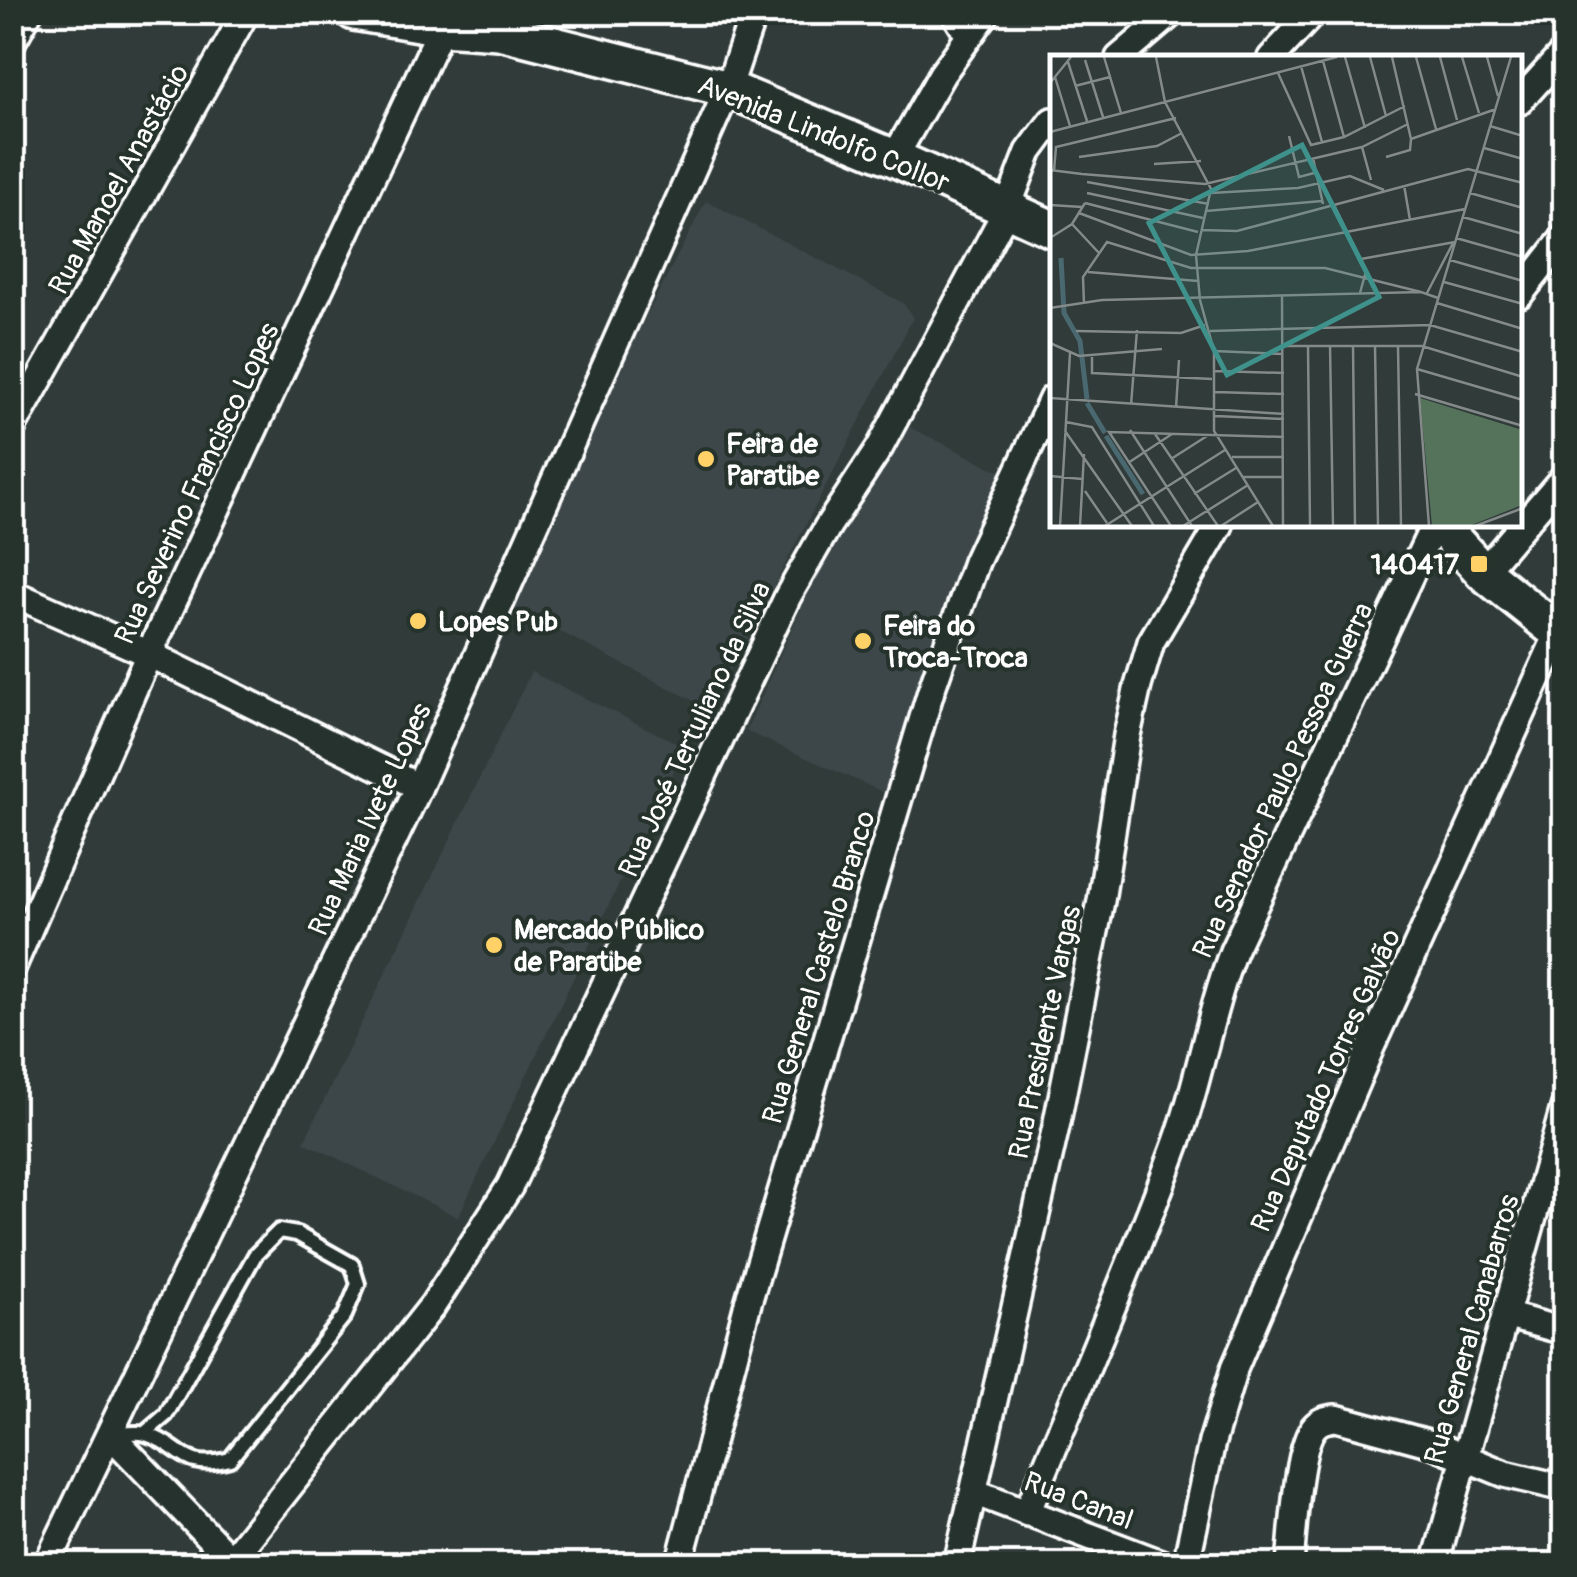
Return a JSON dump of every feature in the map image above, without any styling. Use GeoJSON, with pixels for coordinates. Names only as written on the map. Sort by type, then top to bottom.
{"type":"FeatureCollection","features":[{"type":"Feature","properties":{"kind":"main road","name":"Avenida Lindolfo Collor"},"geometry":{"type":"LineString","coordinates":[[354,12],[442,27],[500,22],[728,90],[1050,228]]}},
{"type":"Feature","properties":{"kind":"main road"},"geometry":{"type":"LineString","coordinates":[[1440,528],[1483,572],[1561,635]]}},
{"type":"Feature","properties":{"kind":"street"},"geometry":{"type":"LineString","coordinates":[[12,42],[29,12]]}},
{"type":"Feature","properties":{"kind":"street","name":"Rua Manoel Anastácio"},"geometry":{"type":"LineString","coordinates":[[12,428],[246,12]]}},
{"type":"Feature","properties":{"kind":"street","name":"Rua Maria Ivete Lopes"},"geometry":{"type":"LineString","coordinates":[[46,1564],[419,788],[728,90],[754,12]]}},
{"type":"Feature","properties":{"kind":"street"},"geometry":{"type":"LineString","coordinates":[[954,12],[969,36]]}},
{"type":"Feature","properties":{"kind":"street"},"geometry":{"type":"LineString","coordinates":[[894,158],[942,74],[987,12]]}},
{"type":"Feature","properties":{"kind":"street"},"geometry":{"type":"LineString","coordinates":[[1122,55],[1172,12]]}},
{"type":"Feature","properties":{"kind":"street"},"geometry":{"type":"LineString","coordinates":[[1274,55],[1314,12]]}},
{"type":"Feature","properties":{"kind":"street","name":"Rua Severino Francisco Lopes"},"geometry":{"type":"LineString","coordinates":[[12,968],[150,654],[442,27]]}},
{"type":"Feature","properties":{"kind":"street"},"geometry":{"type":"LineString","coordinates":[[1522,99],[1564,52]]}},
{"type":"Feature","properties":{"kind":"street","name":"Rua José Tertuliano da Silva"},"geometry":{"type":"LineString","coordinates":[[231,1563],[433,1305],[510,1186],[788,596],[880,447],[1007,209],[1029,152],[1050,125]]}},
{"type":"Feature","properties":{"kind":"street"},"geometry":{"type":"LineString","coordinates":[[1522,291],[1564,238]]}},
{"type":"Feature","properties":{"kind":"street","name":"Rua General Castelo Branco"},"geometry":{"type":"LineString","coordinates":[[679,1564],[748,1303],[937,674],[976,562],[1050,403]]}},
{"type":"Feature","properties":{"kind":"street"},"geometry":{"type":"LineString","coordinates":[[1522,527],[1564,478]]}},
{"type":"Feature","properties":{"kind":"street","name":"Rua Presidente Vargas"},"geometry":{"type":"LineString","coordinates":[[958,1564],[1057,1122],[1138,686],[1152,642],[1218,528]]}},
{"type":"Feature","properties":{"kind":"street","name":"Rua Senador Paulo Pessoa Guerra"},"geometry":{"type":"LineString","coordinates":[[1027,1513],[1111,1314],[1178,1140],[1232,950],[1436,528]]}},
{"type":"Feature","properties":{"kind":"street"},"geometry":{"type":"LineString","coordinates":[[1483,572],[1521,528]]}},
{"type":"Feature","properties":{"kind":"street"},"geometry":{"type":"LineString","coordinates":[[12,593],[150,654],[419,788]]}},
{"type":"Feature","properties":{"kind":"street","name":"Rua Deputado Torres Galvão"},"geometry":{"type":"LineString","coordinates":[[1186,1564],[1212,1442],[1248,1335],[1378,1030],[1561,635]]}},
{"type":"Feature","properties":{"kind":"street","name":"Rua General Canabarros"},"geometry":{"type":"LineString","coordinates":[[1435,1564],[1506,1315],[1558,1160],[1564,1108]]}},
{"type":"Feature","properties":{"kind":"street"},"geometry":{"type":"LineString","coordinates":[[1506,1315],[1564,1332]]}},
{"type":"Feature","properties":{"kind":"street"},"geometry":{"type":"LineString","coordinates":[[1290,1564],[1304,1449],[1316,1425],[1324,1419],[1348,1421],[1432,1444],[1505,1474],[1564,1488]]}},
{"type":"Feature","properties":{"kind":"street"},"geometry":{"type":"LineString","coordinates":[[111,1435],[231,1563]]}},
{"type":"Feature","properties":{"kind":"street","name":"Rua Canal"},"geometry":{"type":"LineString","coordinates":[[974,1492],[1163,1564]]}},
{"type":"Feature","properties":{"kind":"lane"},"geometry":{"type":"LineString","coordinates":[[111,1435],[145,1433],[206,1465],[230,1459],[345,1316],[358,1284],[352,1265],[297,1234],[279,1231],[255,1255],[166,1415],[145,1433]]}},
{"type":"Feature","properties":{"kind":"shaded area","name":"Feira de Paratibe"},"geometry":{"type":"Polygon","coordinates":[[[706,201],[903,303],[913,318],[710,709],[499,600],[706,201]]]}},
{"type":"Feature","properties":{"kind":"shaded area","name":"Feira do Troca-Troca"},"geometry":{"type":"Polygon","coordinates":[[[909,427],[1001,472],[885,793],[746,731],[827,551],[909,427]]]}},
{"type":"Feature","properties":{"kind":"shaded area","name":"Mercado Público de Paratibe"},"geometry":{"type":"Polygon","coordinates":[[[531,672],[685,747],[458,1217],[304,1142],[531,672]]]}},
{"type":"Feature","properties":{"kind":"place","name":"Feira de Paratibe"},"geometry":{"type":"Point","coordinates":[706,459]}},
{"type":"Feature","properties":{"kind":"place","name":"140417"},"geometry":{"type":"Point","coordinates":[1479,564]}},
{"type":"Feature","properties":{"kind":"place","name":"Lopes Pub"},"geometry":{"type":"Point","coordinates":[418,621]}},
{"type":"Feature","properties":{"kind":"place","name":"Feira do Troca-Troca"},"geometry":{"type":"Point","coordinates":[863,641]}},
{"type":"Feature","properties":{"kind":"place","name":"Mercado Público de Paratibe"},"geometry":{"type":"Point","coordinates":[494,945]}}]}
